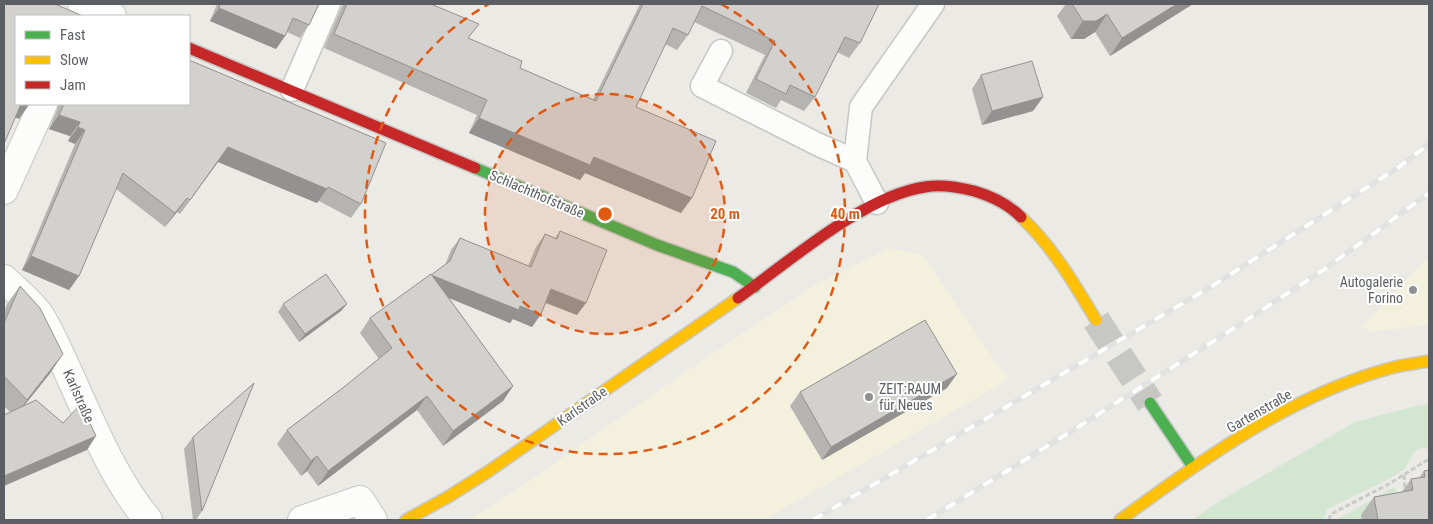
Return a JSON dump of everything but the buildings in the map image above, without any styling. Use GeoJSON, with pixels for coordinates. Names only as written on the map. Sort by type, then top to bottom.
{"type":"FeatureCollection","features":[{"type":"Feature","properties":{"kind":"street"},"geometry":{"type":"LineString","coordinates":[[84,9],[108,15]]}},
{"type":"Feature","properties":{"kind":"street","name":"Schlachthofstraße"},"geometry":{"type":"LineString","coordinates":[[190,48],[657,244],[733,272],[755,287]]}},
{"type":"Feature","properties":{"kind":"street"},"geometry":{"type":"LineString","coordinates":[[4,190],[43,105]]}},
{"type":"Feature","properties":{"kind":"street"},"geometry":{"type":"LineString","coordinates":[[755,287],[817,240],[877,203],[908,190],[933,186],[958,188],[982,194],[1004,204],[1037,232],[1068,274],[1096,320]]}},
{"type":"Feature","properties":{"kind":"street","name":"Karlstraße"},"geometry":{"type":"LineString","coordinates":[[4,279],[40,315],[69,372],[95,432],[120,479],[148,520]]}},
{"type":"Feature","properties":{"kind":"street","name":"Karlstraße"},"geometry":{"type":"LineString","coordinates":[[406,520],[432,507],[471,482],[755,287]]}},
{"type":"Feature","properties":{"kind":"street","name":"Gartenstraße"},"geometry":{"type":"LineString","coordinates":[[1120,520],[1193,467],[1292,408],[1379,371],[1429,361]]}},
{"type":"Feature","properties":{"kind":"street"},"geometry":{"type":"LineString","coordinates":[[1150,403],[1193,467]]}},
{"type":"Feature","properties":{"kind":"street"},"geometry":{"type":"LineString","coordinates":[[302,520],[360,500],[373,520]]}},
{"type":"Feature","properties":{"kind":"lane"},"geometry":{"type":"LineString","coordinates":[[292,90],[329,4]]}},
{"type":"Feature","properties":{"kind":"lane"},"geometry":{"type":"LineString","coordinates":[[877,203],[855,161],[861,107],[933,4]]}},
{"type":"Feature","properties":{"kind":"lane"},"geometry":{"type":"LineString","coordinates":[[721,50],[702,86],[816,144],[855,161]]}},
{"type":"Feature","properties":{"kind":"path"},"geometry":{"type":"LineString","coordinates":[[1330,520],[1331,514],[1389,484],[1429,460]]}},
{"type":"Feature","properties":{"kind":"path"},"geometry":{"type":"LineString","coordinates":[[1404,474],[1405,496]]}},
{"type":"Feature","properties":{"kind":"shaded area"},"geometry":{"type":"Polygon","coordinates":[[[889,248],[923,255],[1008,380],[764,520],[469,520],[813,286],[889,248]]]}},
{"type":"Feature","properties":{"kind":"shaded area","name":"Autogalerie Forino"},"geometry":{"type":"Polygon","coordinates":[[[1429,256],[1429,325],[1370,332],[1362,326],[1429,256]]]}},
{"type":"Feature","properties":{"kind":"green space"},"geometry":{"type":"Polygon","coordinates":[[[1429,404],[1429,450],[1422,447],[1414,452],[1405,469],[1387,480],[1327,509],[1324,520],[1193,520],[1218,502],[1355,422],[1429,404]]]}},
{"type":"Feature","properties":{"kind":"green space"},"geometry":{"type":"Polygon","coordinates":[[[1394,487],[1399,497],[1362,515],[1362,520],[1336,520],[1394,487]]]}},
{"type":"Feature","properties":{"kind":"tunnel"},"geometry":{"type":"LineString","coordinates":[[1096,320],[1150,403]]}},
{"type":"Feature","properties":{"kind":"railway"},"geometry":{"type":"LineString","coordinates":[[813,520],[1209,288],[1399,167],[1429,144]]}},
{"type":"Feature","properties":{"kind":"railway"},"geometry":{"type":"LineString","coordinates":[[927,520],[1067,434],[1322,271],[1429,193]]}},
{"type":"Feature","properties":{"kind":"traffic: fast"},"geometry":{"type":"LineString","coordinates":[[475,168],[657,245],[733,272],[755,287]]}},
{"type":"Feature","properties":{"kind":"traffic: fast"},"geometry":{"type":"LineString","coordinates":[[1150,403],[1193,467]]}},
{"type":"Feature","properties":{"kind":"traffic: slow"},"geometry":{"type":"LineString","coordinates":[[1021,217],[1053,253],[1096,320]]}},
{"type":"Feature","properties":{"kind":"traffic: slow"},"geometry":{"type":"LineString","coordinates":[[406,520],[448,497],[489,471],[738,298]]}},
{"type":"Feature","properties":{"kind":"traffic: slow"},"geometry":{"type":"LineString","coordinates":[[1120,520],[1213,454],[1279,414],[1348,382],[1390,368],[1429,361]]}},
{"type":"Feature","properties":{"kind":"traffic: jam"},"geometry":{"type":"LineString","coordinates":[[190,48],[475,168]]}},
{"type":"Feature","properties":{"kind":"traffic: jam"},"geometry":{"type":"LineString","coordinates":[[738,298],[827,232],[877,203],[901,193],[931,186],[962,188],[993,198],[1011,208],[1021,217]]}},
{"type":"Feature","properties":{"kind":"place","name":"Autogalerie Forino"},"geometry":{"type":"Point","coordinates":[1413,290]}},
{"type":"Feature","properties":{"kind":"place","name":"ZEIT:RAUM für Neues"},"geometry":{"type":"Point","coordinates":[869,397]}}]}
